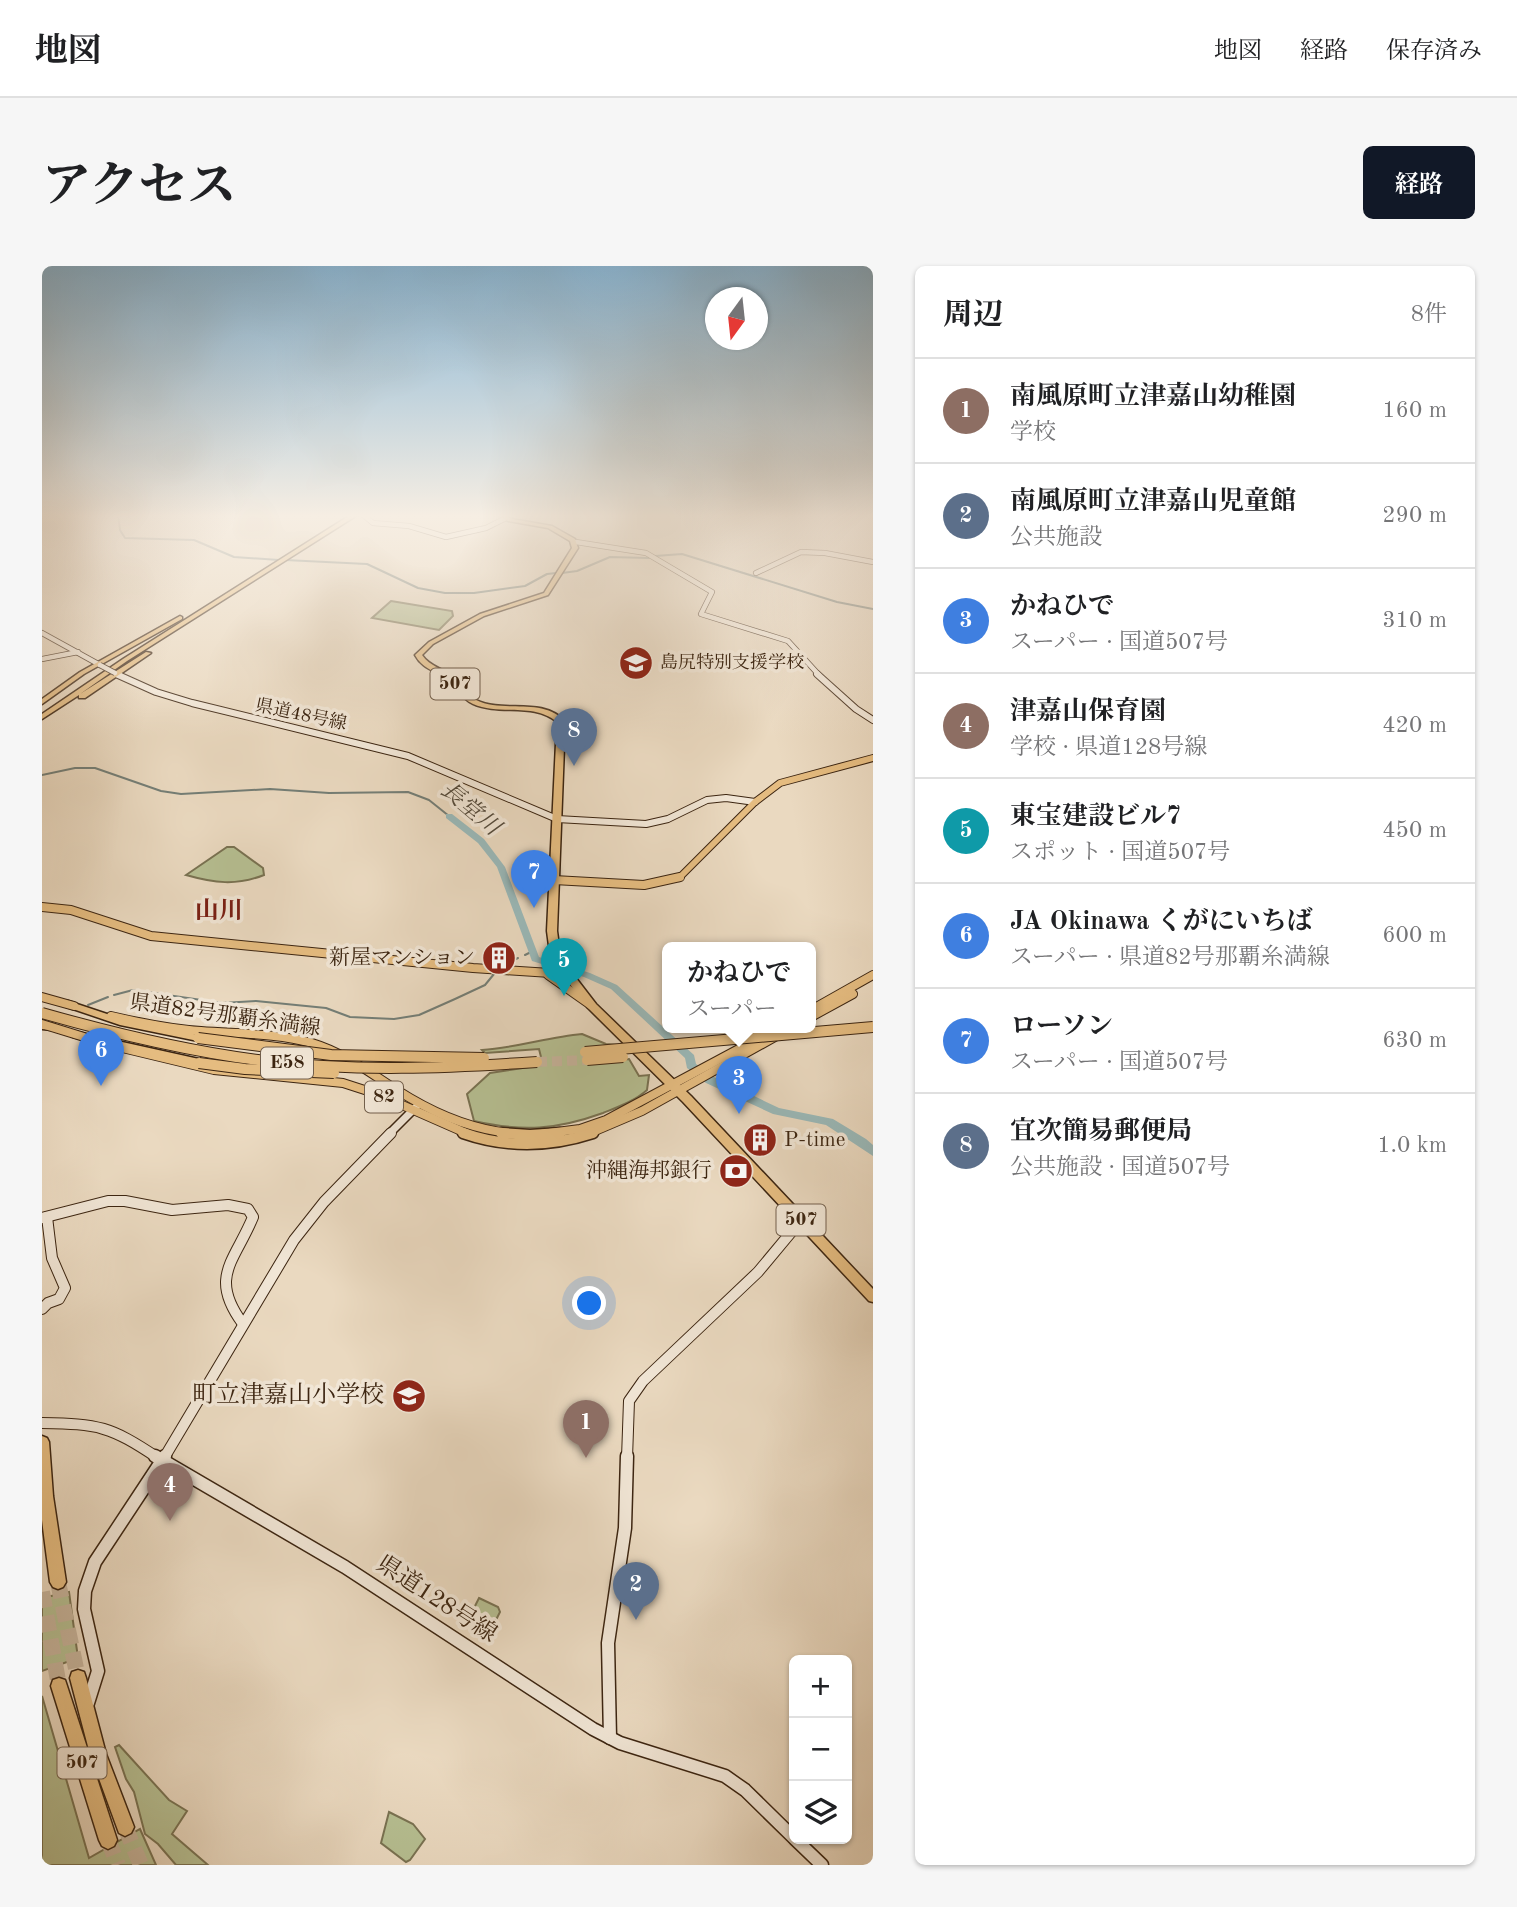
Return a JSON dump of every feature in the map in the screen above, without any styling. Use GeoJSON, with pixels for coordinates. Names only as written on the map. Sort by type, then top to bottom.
{"type":"FeatureCollection","features":[{"type":"Feature","properties":{"kind":"highway"},"geometry":{"type":"LineString","coordinates":[[42,711],[235,589]]}},
{"type":"Feature","properties":{"kind":"highway","name":"507"},"geometry":{"type":"LineString","coordinates":[[551,589],[542,597],[489,612],[431,643],[418,655],[424,664],[449,678],[472,701],[497,708],[542,710],[559,719],[563,732],[552,931],[558,960],[592,1006],[676,1087],[873,1297]]}},
{"type":"Feature","properties":{"kind":"highway"},"geometry":{"type":"LineString","coordinates":[[42,702],[99,664],[227,594]]}},
{"type":"Feature","properties":{"kind":"highway"},"geometry":{"type":"LineString","coordinates":[[42,725],[227,594]]}},
{"type":"Feature","properties":{"kind":"highway"},"geometry":{"type":"LineString","coordinates":[[42,717],[77,691],[227,594]]}},
{"type":"Feature","properties":{"kind":"highway"},"geometry":{"type":"LineString","coordinates":[[109,680],[126,678]]}},
{"type":"Feature","properties":{"kind":"highway"},"geometry":{"type":"LineString","coordinates":[[68,1004],[131,1025],[198,1038],[331,1055],[496,1062]]}},
{"type":"Feature","properties":{"kind":"highway","name":"E58"},"geometry":{"type":"LineString","coordinates":[[42,1007],[139,1034],[275,1056],[496,1062]]}},
{"type":"Feature","properties":{"kind":"highway","name":"E58"},"geometry":{"type":"LineString","coordinates":[[42,1013],[148,1041],[268,1061],[389,1068],[536,1059]]}},
{"type":"Feature","properties":{"kind":"highway"},"geometry":{"type":"LineString","coordinates":[[816,1033],[873,1027]]}},
{"type":"Feature","properties":{"kind":"highway"},"geometry":{"type":"LineString","coordinates":[[814,1033],[586,1056],[873,1034]]}},
{"type":"Feature","properties":{"kind":"highway"},"geometry":{"type":"LineString","coordinates":[[77,1035],[199,1063],[281,1071],[422,1072],[496,1062]]}},
{"type":"Feature","properties":{"kind":"highway"},"geometry":{"type":"LineString","coordinates":[[42,1442],[46,1496],[58,1581]]}},
{"type":"Feature","properties":{"kind":"highway","name":"507"},"geometry":{"type":"LineString","coordinates":[[78,1678],[125,1827]]}},
{"type":"Feature","properties":{"kind":"highway","name":"507"},"geometry":{"type":"LineString","coordinates":[[59,1686],[108,1840]]}},
{"type":"Feature","properties":{"kind":"main road"},"geometry":{"type":"LineString","coordinates":[[554,880],[645,885],[678,879],[755,802],[780,783],[873,758]]}},
{"type":"Feature","properties":{"kind":"main road"},"geometry":{"type":"LineString","coordinates":[[42,907],[76,910],[117,928],[151,936],[566,974]]}},
{"type":"Feature","properties":{"kind":"main road"},"geometry":{"type":"LineString","coordinates":[[544,974],[557,980],[592,1006]]}},
{"type":"Feature","properties":{"kind":"main road"},"geometry":{"type":"LineString","coordinates":[[816,1007],[873,975]]}},
{"type":"Feature","properties":{"kind":"main road"},"geometry":{"type":"LineString","coordinates":[[816,1014],[873,982]]}},
{"type":"Feature","properties":{"kind":"main road","name":"県道82号那覇糸満線"},"geometry":{"type":"LineString","coordinates":[[42,997],[130,1021],[170,1028],[281,1037],[314,1044],[363,1065],[416,1107],[450,1128],[486,1139],[544,1143],[601,1131],[694,1077],[781,1033]]}},
{"type":"Feature","properties":{"kind":"main road","name":"県道82号那覇糸満線"},"geometry":{"type":"LineString","coordinates":[[46,1026],[192,1067],[345,1084],[416,1107]]}},
{"type":"Feature","properties":{"kind":"main road","name":"県道82号那覇糸満線"},"geometry":{"type":"LineString","coordinates":[[711,1068],[770,1033]]}},
{"type":"Feature","properties":{"kind":"street"},"geometry":{"type":"LineString","coordinates":[[706,589],[712,592],[701,614],[788,641],[807,665],[856,709],[873,720]]}},
{"type":"Feature","properties":{"kind":"street","name":"県道48号線"},"geometry":{"type":"LineString","coordinates":[[42,633],[156,692],[214,710],[327,734],[408,756],[557,819],[646,824],[668,819],[707,800],[726,798],[755,802]]}},
{"type":"Feature","properties":{"kind":"street"},"geometry":{"type":"LineString","coordinates":[[42,659],[79,652]]}},
{"type":"Feature","properties":{"kind":"street"},"geometry":{"type":"LineString","coordinates":[[86,1710],[98,1671],[84,1609],[89,1575],[102,1551],[163,1460],[294,1240],[312,1215],[416,1107]]}},
{"type":"Feature","properties":{"kind":"street"},"geometry":{"type":"LineString","coordinates":[[44,1304],[59,1299],[65,1288],[52,1258],[45,1218],[108,1202],[125,1201],[172,1210],[228,1205],[248,1209],[253,1217],[226,1272],[224,1288],[231,1308],[243,1324]]}},
{"type":"Feature","properties":{"kind":"street"},"geometry":{"type":"LineString","coordinates":[[610,1738],[608,1643],[625,1528],[629,1401],[643,1381],[758,1272],[793,1230],[804,1224]]}},
{"type":"Feature","properties":{"kind":"street","name":"県道128号線"},"geometry":{"type":"LineString","coordinates":[[42,1423],[84,1424],[116,1431],[345,1567],[546,1700],[610,1738],[725,1776],[745,1790],[789,1834]]}},
{"type":"Feature","properties":{"kind":"street","name":"県道128号線"},"geometry":{"type":"LineString","coordinates":[[799,1844],[822,1865]]}},
{"type":"Feature","properties":{"kind":"green space"},"geometry":{"type":"Polygon","coordinates":[[[391,601],[452,611],[453,616],[439,630],[372,618],[391,601]]]}},
{"type":"Feature","properties":{"kind":"green space"},"geometry":{"type":"Polygon","coordinates":[[[227,847],[234,847],[263,868],[264,875],[244,881],[225,882],[186,875],[227,847]]]}},
{"type":"Feature","properties":{"kind":"green space"},"geometry":{"type":"Polygon","coordinates":[[[582,1034],[606,1044],[617,1045],[585,1062],[629,1059],[639,1076],[649,1075],[647,1090],[632,1101],[603,1113],[554,1126],[508,1127],[474,1121],[467,1094],[490,1073],[543,1065],[539,1049],[485,1053],[482,1050],[582,1034]]]}},
{"type":"Feature","properties":{"kind":"green space"},"geometry":{"type":"Polygon","coordinates":[[[69,1592],[78,1658],[42,1671],[42,1598],[69,1592]]]}},
{"type":"Feature","properties":{"kind":"green space"},"geometry":{"type":"Polygon","coordinates":[[[479,1598],[498,1607],[500,1612],[491,1630],[470,1616],[479,1598]]]}},
{"type":"Feature","properties":{"kind":"green space"},"geometry":{"type":"Polygon","coordinates":[[[42,1696],[89,1858],[140,1829],[156,1865],[42,1865],[42,1696]]]}},
{"type":"Feature","properties":{"kind":"green space"},"geometry":{"type":"Polygon","coordinates":[[[119,1745],[169,1800],[187,1811],[172,1834],[208,1865],[176,1865],[158,1844],[145,1834],[134,1792],[126,1779],[115,1747],[119,1745]]]}},
{"type":"Feature","properties":{"kind":"green space"},"geometry":{"type":"Polygon","coordinates":[[[389,1812],[413,1824],[425,1839],[406,1862],[381,1843],[389,1812]]]}},
{"type":"Feature","properties":{"kind":"waterway"},"geometry":{"type":"LineString","coordinates":[[421,589],[445,593],[506,589]]}},
{"type":"Feature","properties":{"kind":"waterway"},"geometry":{"type":"LineString","coordinates":[[794,589],[837,602],[873,609]]}},
{"type":"Feature","properties":{"kind":"waterway","name":"長堂川"},"geometry":{"type":"LineString","coordinates":[[42,775],[75,768],[95,768],[161,791],[181,794],[270,789],[329,793],[408,792],[429,800],[449,816]]}},
{"type":"Feature","properties":{"kind":"waterway","name":"長堂川"},"geometry":{"type":"LineString","coordinates":[[449,816],[481,841],[501,867],[535,959],[587,975],[614,987],[662,1031]]}},
{"type":"Feature","properties":{"kind":"waterway","name":"長堂川"},"geometry":{"type":"LineString","coordinates":[[525,955],[531,952]]}},
{"type":"Feature","properties":{"kind":"waterway"},"geometry":{"type":"LineString","coordinates":[[504,965],[518,958]]}},
{"type":"Feature","properties":{"kind":"waterway"},"geometry":{"type":"LineString","coordinates":[[114,995],[133,990],[222,1003],[256,1001],[326,1008],[350,1017],[394,1019],[419,1015],[455,999],[485,985],[494,974]]}},
{"type":"Feature","properties":{"kind":"waterway"},"geometry":{"type":"LineString","coordinates":[[88,1005],[108,997]]}},
{"type":"Feature","properties":{"kind":"waterway","name":"長堂川"},"geometry":{"type":"LineString","coordinates":[[664,1033],[690,1057],[691,1065],[710,1080],[777,1111],[829,1122],[873,1152]]}},
{"type":"Feature","properties":{"kind":"tunnel"},"geometry":{"type":"LineString","coordinates":[[537,1062],[587,1060]]}},
{"type":"Feature","properties":{"kind":"tunnel"},"geometry":{"type":"LineString","coordinates":[[58,1582],[78,1678]]}},
{"type":"Feature","properties":{"kind":"tunnel"},"geometry":{"type":"LineString","coordinates":[[42,1592],[59,1686]]}},
{"type":"Feature","properties":{"kind":"tunnel"},"geometry":{"type":"LineString","coordinates":[[125,1827],[141,1865]]}},
{"type":"Feature","properties":{"kind":"tunnel"},"geometry":{"type":"LineString","coordinates":[[108,1840],[118,1865]]}},
{"type":"Feature","properties":{"kind":"place","name":"島尻特別支援学校"},"geometry":{"type":"Point","coordinates":[636,663]}},
{"type":"Feature","properties":{"kind":"place","name":"宜次簡易郵便局"},"geometry":{"type":"Point","coordinates":[574,766]}},
{"type":"Feature","properties":{"kind":"place","name":"ローソン"},"geometry":{"type":"Point","coordinates":[534,908]}},
{"type":"Feature","properties":{"kind":"place","name":"新屋マンション"},"geometry":{"type":"Point","coordinates":[499,958]}},
{"type":"Feature","properties":{"kind":"place","name":"東宝建設ビル7"},"geometry":{"type":"Point","coordinates":[564,996]}},
{"type":"Feature","properties":{"kind":"place","name":"JA Okinawa くがにいちば"},"geometry":{"type":"Point","coordinates":[101,1086]}},
{"type":"Feature","properties":{"kind":"place","name":"かねひで"},"geometry":{"type":"Point","coordinates":[739,1114]}},
{"type":"Feature","properties":{"kind":"place","name":"P-time"},"geometry":{"type":"Point","coordinates":[760,1140]}},
{"type":"Feature","properties":{"kind":"place","name":"沖縄海邦銀行"},"geometry":{"type":"Point","coordinates":[736,1171]}},
{"type":"Feature","properties":{"kind":"place","name":"町立津嘉山小学校"},"geometry":{"type":"Point","coordinates":[409,1396]}},
{"type":"Feature","properties":{"kind":"place","name":"南風原町立津嘉山幼稚園"},"geometry":{"type":"Point","coordinates":[586,1458]}},
{"type":"Feature","properties":{"kind":"place","name":"津嘉山保育園"},"geometry":{"type":"Point","coordinates":[170,1521]}},
{"type":"Feature","properties":{"kind":"place","name":"南風原町立津嘉山児童館"},"geometry":{"type":"Point","coordinates":[636,1620]}},
{"type":"Feature","properties":{"kind":"district","name":"山川"},"geometry":{"type":"Point","coordinates":[219,912]}}]}
